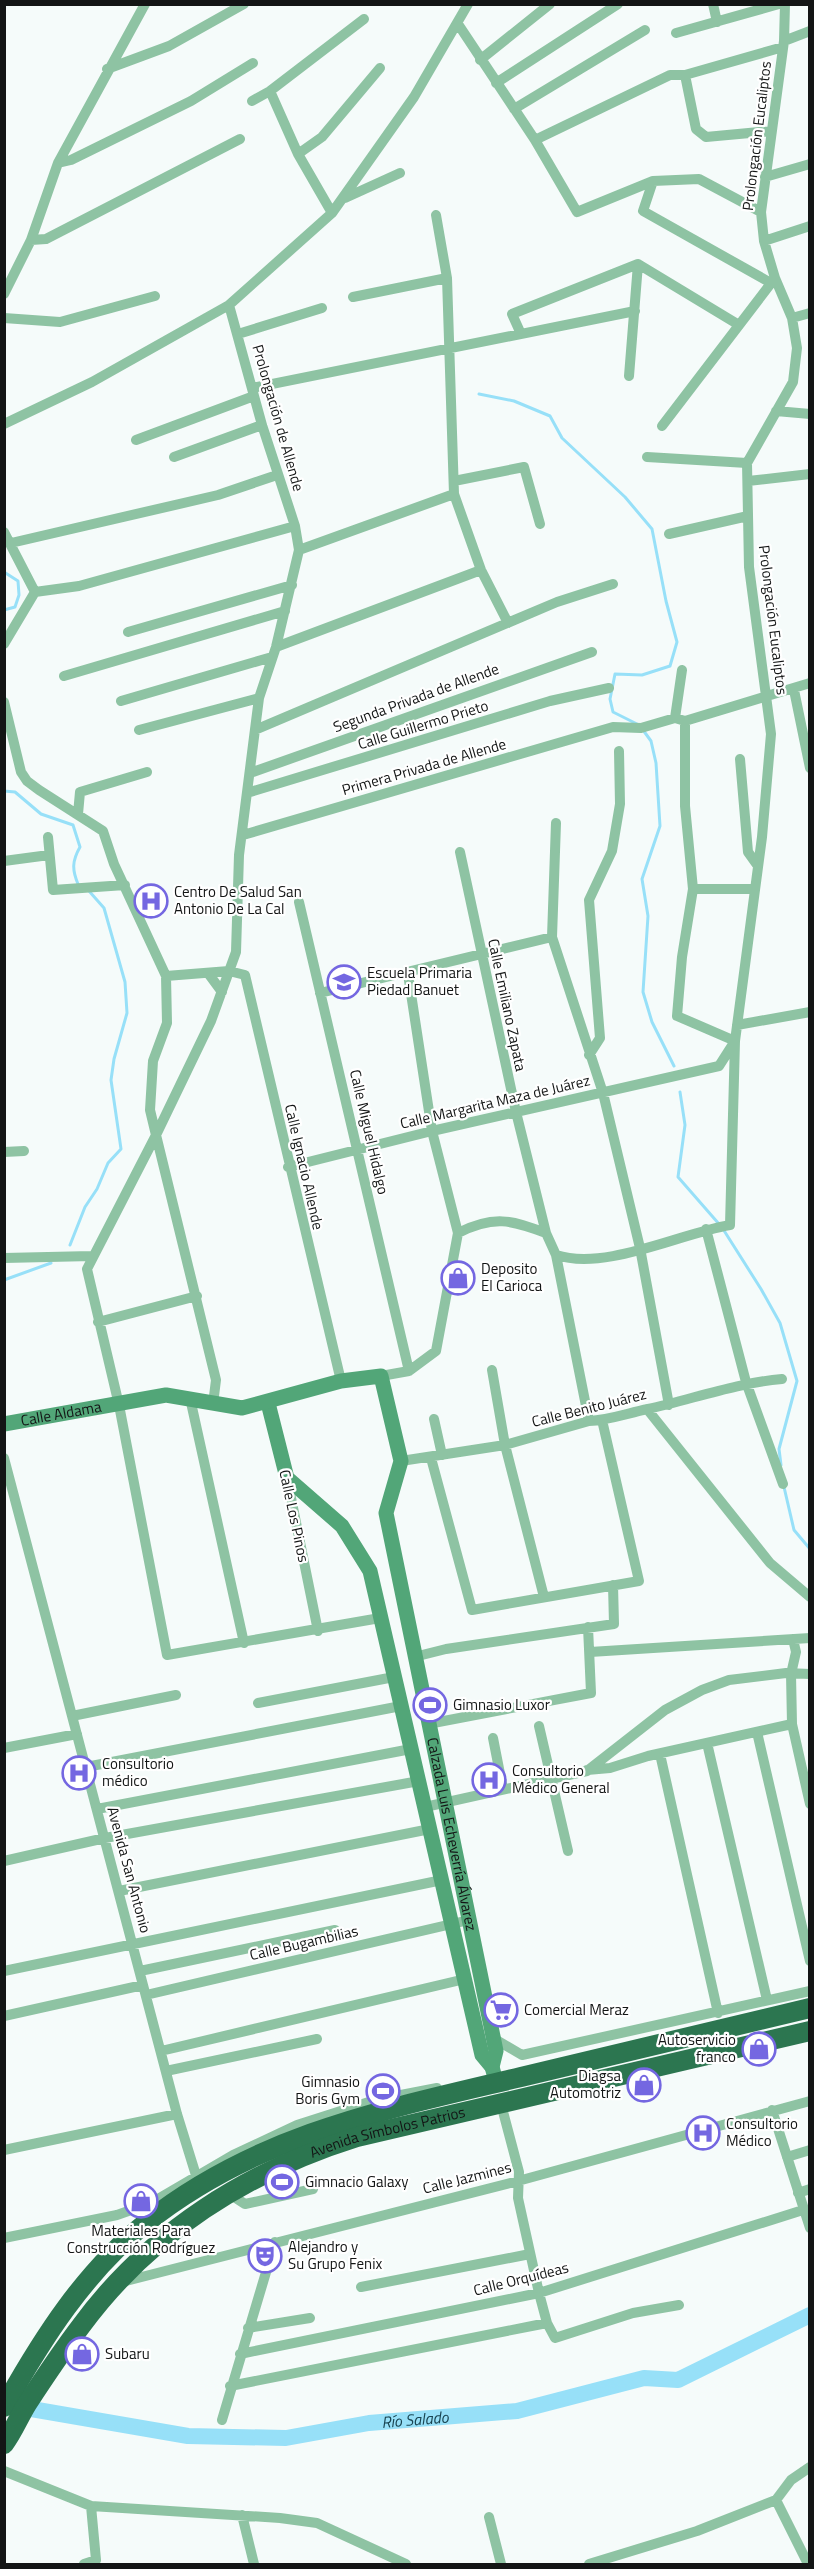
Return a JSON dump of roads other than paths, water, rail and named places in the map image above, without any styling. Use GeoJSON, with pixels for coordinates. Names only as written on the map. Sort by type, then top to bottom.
{"type":"FeatureCollection","features":[{"type":"Feature","properties":{"kind":"highway","name":"Avenida Símbolos Patrios"},"geometry":{"type":"LineString","coordinates":[[7,2441],[12,2396],[62,2311],[103,2263],[148,2221],[198,2180],[261,2151],[298,2130],[475,2088],[494,2075],[752,2013],[810,2008]]}},
{"type":"Feature","properties":{"kind":"highway","name":"Avenida Símbolos Patrios"},"geometry":{"type":"LineString","coordinates":[[12,2396],[82,2324],[116,2284],[186,2219],[228,2193],[308,2152],[357,2137],[810,2031]]}},
{"type":"Feature","properties":{"kind":"street"},"geometry":{"type":"LineString","coordinates":[[4,294],[31,240],[58,163],[145,4]]}},
{"type":"Feature","properties":{"kind":"street"},"geometry":{"type":"LineString","coordinates":[[108,69],[169,46],[244,4]]}},
{"type":"Feature","properties":{"kind":"street"},"geometry":{"type":"LineString","coordinates":[[4,424],[92,382],[229,305],[332,213],[345,198],[414,98],[468,4]]}},
{"type":"Feature","properties":{"kind":"street"},"geometry":{"type":"LineString","coordinates":[[480,60],[549,4]]}},
{"type":"Feature","properties":{"kind":"street"},"geometry":{"type":"LineString","coordinates":[[496,83],[618,4]]}},
{"type":"Feature","properties":{"kind":"street"},"geometry":{"type":"LineString","coordinates":[[713,4],[717,22]]}},
{"type":"Feature","properties":{"kind":"street"},"geometry":{"type":"LineString","coordinates":[[676,33],[779,4]]}},
{"type":"Feature","properties":{"kind":"street","name":"Prolongación Eucaliptos"},"geometry":{"type":"LineString","coordinates":[[556,1256],[572,1261],[612,1257],[706,1229],[730,1225],[735,1041],[758,866],[771,734],[768,695],[749,567],[747,463],[793,382],[797,348],[792,318],[773,280],[764,241],[761,212],[783,44],[785,4]]}},
{"type":"Feature","properties":{"kind":"street"},"geometry":{"type":"LineString","coordinates":[[252,101],[270,91],[364,19]]}},
{"type":"Feature","properties":{"kind":"street"},"geometry":{"type":"LineString","coordinates":[[458,24],[535,140],[577,212],[652,182],[699,179],[761,212]]}},
{"type":"Feature","properties":{"kind":"street"},"geometry":{"type":"LineString","coordinates":[[514,109],[645,30]]}},
{"type":"Feature","properties":{"kind":"street"},"geometry":{"type":"LineString","coordinates":[[535,140],[670,75],[685,75],[783,44],[810,31]]}},
{"type":"Feature","properties":{"kind":"street"},"geometry":{"type":"LineString","coordinates":[[58,163],[71,160],[191,101],[253,63]]}},
{"type":"Feature","properties":{"kind":"street"},"geometry":{"type":"LineString","coordinates":[[298,154],[322,137],[380,68]]}},
{"type":"Feature","properties":{"kind":"street"},"geometry":{"type":"LineString","coordinates":[[685,75],[696,129],[706,137],[771,131]]}},
{"type":"Feature","properties":{"kind":"street"},"geometry":{"type":"LineString","coordinates":[[270,91],[298,154],[332,213]]}},
{"type":"Feature","properties":{"kind":"street"},"geometry":{"type":"LineString","coordinates":[[31,240],[46,239],[240,139]]}},
{"type":"Feature","properties":{"kind":"street"},"geometry":{"type":"LineString","coordinates":[[765,177],[810,164]]}},
{"type":"Feature","properties":{"kind":"street"},"geometry":{"type":"LineString","coordinates":[[345,198],[400,173]]}},
{"type":"Feature","properties":{"kind":"street"},"geometry":{"type":"LineString","coordinates":[[652,182],[643,211],[773,280],[662,426]]}},
{"type":"Feature","properties":{"kind":"street"},"geometry":{"type":"LineString","coordinates":[[436,215],[447,278],[454,494],[481,570],[508,623]]}},
{"type":"Feature","properties":{"kind":"street"},"geometry":{"type":"LineString","coordinates":[[764,241],[810,226]]}},
{"type":"Feature","properties":{"kind":"street"},"geometry":{"type":"LineString","coordinates":[[638,264],[739,325]]}},
{"type":"Feature","properties":{"kind":"street"},"geometry":{"type":"LineString","coordinates":[[629,376],[638,264]]}},
{"type":"Feature","properties":{"kind":"street"},"geometry":{"type":"LineString","coordinates":[[521,334],[512,314],[638,264]]}},
{"type":"Feature","properties":{"kind":"street"},"geometry":{"type":"LineString","coordinates":[[352,297],[447,278]]}},
{"type":"Feature","properties":{"kind":"street"},"geometry":{"type":"LineString","coordinates":[[4,318],[60,322],[155,296]]}},
{"type":"Feature","properties":{"kind":"street","name":"Prolongación de Allende"},"geometry":{"type":"LineString","coordinates":[[92,1256],[156,1135],[211,1021],[236,952],[236,920],[243,835],[259,698],[292,585],[299,549],[295,526],[262,425],[229,305]]}},
{"type":"Feature","properties":{"kind":"street"},"geometry":{"type":"LineString","coordinates":[[238,334],[322,308]]}},
{"type":"Feature","properties":{"kind":"street"},"geometry":{"type":"LineString","coordinates":[[136,440],[253,392],[449,347],[635,311]]}},
{"type":"Feature","properties":{"kind":"street"},"geometry":{"type":"LineString","coordinates":[[792,318],[810,313]]}},
{"type":"Feature","properties":{"kind":"street"},"geometry":{"type":"LineString","coordinates":[[776,411],[810,414]]}},
{"type":"Feature","properties":{"kind":"street"},"geometry":{"type":"LineString","coordinates":[[174,457],[262,425]]}},
{"type":"Feature","properties":{"kind":"street"},"geometry":{"type":"LineString","coordinates":[[647,457],[747,463]]}},
{"type":"Feature","properties":{"kind":"street"},"geometry":{"type":"LineString","coordinates":[[454,481],[524,467],[540,524]]}},
{"type":"Feature","properties":{"kind":"street"},"geometry":{"type":"LineString","coordinates":[[748,481],[810,474]]}},
{"type":"Feature","properties":{"kind":"street"},"geometry":{"type":"LineString","coordinates":[[12,543],[218,495],[277,475]]}},
{"type":"Feature","properties":{"kind":"street"},"geometry":{"type":"LineString","coordinates":[[299,549],[454,494]]}},
{"type":"Feature","properties":{"kind":"street"},"geometry":{"type":"LineString","coordinates":[[669,534],[748,516]]}},
{"type":"Feature","properties":{"kind":"street"},"geometry":{"type":"LineString","coordinates":[[35,592],[79,586],[295,526]]}},
{"type":"Feature","properties":{"kind":"street"},"geometry":{"type":"LineString","coordinates":[[4,532],[12,543],[35,592]]}},
{"type":"Feature","properties":{"kind":"street"},"geometry":{"type":"LineString","coordinates":[[121,701],[274,652],[481,570]]}},
{"type":"Feature","properties":{"kind":"street"},"geometry":{"type":"LineString","coordinates":[[255,730],[557,602],[613,584]]}},
{"type":"Feature","properties":{"kind":"street"},"geometry":{"type":"LineString","coordinates":[[128,632],[292,585]]}},
{"type":"Feature","properties":{"kind":"street"},"geometry":{"type":"LineString","coordinates":[[4,644],[35,592]]}},
{"type":"Feature","properties":{"kind":"street"},"geometry":{"type":"LineString","coordinates":[[64,676],[285,611]]}},
{"type":"Feature","properties":{"kind":"street","name":"Segunda Privada de Allende"},"geometry":{"type":"LineString","coordinates":[[250,773],[592,652]]}},
{"type":"Feature","properties":{"kind":"street"},"geometry":{"type":"LineString","coordinates":[[682,670],[680,720],[693,889],[682,957],[677,1016],[735,1041]]}},
{"type":"Feature","properties":{"kind":"street"},"geometry":{"type":"LineString","coordinates":[[680,720],[794,690],[810,683]]}},
{"type":"Feature","properties":{"kind":"street","name":"Calle Guillermo Prieto"},"geometry":{"type":"LineString","coordinates":[[248,793],[550,701],[609,687]]}},
{"type":"Feature","properties":{"kind":"street"},"geometry":{"type":"LineString","coordinates":[[794,690],[810,768]]}},
{"type":"Feature","properties":{"kind":"street"},"geometry":{"type":"LineString","coordinates":[[139,730],[259,698]]}},
{"type":"Feature","properties":{"kind":"street"},"geometry":{"type":"LineString","coordinates":[[4,702],[21,772],[27,781],[103,831],[166,976],[167,1023],[153,1061],[150,1110],[216,1380],[213,1404]]}},
{"type":"Feature","properties":{"kind":"street","name":"Primera Privada de Allende"},"geometry":{"type":"LineString","coordinates":[[243,835],[613,727],[641,728],[680,720]]}},
{"type":"Feature","properties":{"kind":"street"},"geometry":{"type":"LineString","coordinates":[[589,1055],[600,1038],[589,900],[612,851],[620,804],[619,751]]}},
{"type":"Feature","properties":{"kind":"street"},"geometry":{"type":"LineString","coordinates":[[740,759],[748,852],[758,866]]}},
{"type":"Feature","properties":{"kind":"street"},"geometry":{"type":"LineString","coordinates":[[78,814],[80,792],[147,772]]}},
{"type":"Feature","properties":{"kind":"street"},"geometry":{"type":"LineString","coordinates":[[556,823],[552,938],[603,1093],[640,1248],[669,1404]]}},
{"type":"Feature","properties":{"kind":"street"},"geometry":{"type":"LineString","coordinates":[[48,837],[53,890],[111,888],[125,885]]}},
{"type":"Feature","properties":{"kind":"street","name":"Calle Emiliano Zapata"},"geometry":{"type":"LineString","coordinates":[[460,852],[516,1112],[546,1233],[556,1256]]}},
{"type":"Feature","properties":{"kind":"street"},"geometry":{"type":"LineString","coordinates":[[4,861],[49,855]]}},
{"type":"Feature","properties":{"kind":"street"},"geometry":{"type":"LineString","coordinates":[[693,889],[755,889]]}},
{"type":"Feature","properties":{"kind":"street","name":"Calle Miguel Hidalgo"},"geometry":{"type":"LineString","coordinates":[[299,902],[409,1371]]}},
{"type":"Feature","properties":{"kind":"street"},"geometry":{"type":"LineString","coordinates":[[320,993],[408,974],[480,953],[552,938]]}},
{"type":"Feature","properties":{"kind":"street"},"geometry":{"type":"LineString","coordinates":[[166,976],[230,971]]}},
{"type":"Feature","properties":{"kind":"street","name":"Calle Ignacio Allende"},"geometry":{"type":"LineString","coordinates":[[230,971],[245,975],[288,1167],[341,1381]]}},
{"type":"Feature","properties":{"kind":"street"},"geometry":{"type":"LineString","coordinates":[[208,973],[222,992]]}},
{"type":"Feature","properties":{"kind":"street"},"geometry":{"type":"LineString","coordinates":[[401,1461],[381,1376],[409,1371],[436,1351],[440,1340],[458,1233],[432,1131],[408,974]]}},
{"type":"Feature","properties":{"kind":"street"},"geometry":{"type":"LineString","coordinates":[[737,1025],[810,1012]]}},
{"type":"Feature","properties":{"kind":"street","name":"Prolongación Eucaliptos"},"geometry":{"type":"LineString","coordinates":[[674,1077],[718,1066],[735,1041]]}},
{"type":"Feature","properties":{"kind":"street","name":"Calle Margarita Maza de Juárez"},"geometry":{"type":"LineString","coordinates":[[288,1167],[432,1131],[674,1077]]}},
{"type":"Feature","properties":{"kind":"street"},"geometry":{"type":"LineString","coordinates":[[4,1152],[24,1151]]}},
{"type":"Feature","properties":{"kind":"street"},"geometry":{"type":"LineString","coordinates":[[458,1233],[500,1220],[518,1222],[546,1233]]}},
{"type":"Feature","properties":{"kind":"street"},"geometry":{"type":"LineString","coordinates":[[706,1229],[746,1382],[783,1484]]}},
{"type":"Feature","properties":{"kind":"street"},"geometry":{"type":"LineString","coordinates":[[4,1258],[92,1256],[87,1269],[119,1405],[167,1655],[318,1631],[380,1618]]}},
{"type":"Feature","properties":{"kind":"street"},"geometry":{"type":"LineString","coordinates":[[556,1256],[589,1421]]}},
{"type":"Feature","properties":{"kind":"street"},"geometry":{"type":"LineString","coordinates":[[98,1322],[197,1296]]}},
{"type":"Feature","properties":{"kind":"street"},"geometry":{"type":"LineString","coordinates":[[492,1370],[505,1445],[544,1597]]}},
{"type":"Feature","properties":{"kind":"street","name":"Calle Aldama"},"geometry":{"type":"LineString","coordinates":[[4,1424],[165,1395],[242,1408],[268,1403],[341,1381],[381,1376]]}},
{"type":"Feature","properties":{"kind":"street","name":"Calle Benito Juárez"},"geometry":{"type":"LineString","coordinates":[[401,1461],[505,1445],[589,1421],[669,1404],[746,1382],[782,1379]]}},
{"type":"Feature","properties":{"kind":"street"},"geometry":{"type":"LineString","coordinates":[[190,1398],[244,1643]]}},
{"type":"Feature","properties":{"kind":"street","name":"Calle Los Pinos"},"geometry":{"type":"LineString","coordinates":[[268,1403],[287,1478],[318,1631]]}},
{"type":"Feature","properties":{"kind":"street"},"geometry":{"type":"LineString","coordinates":[[647,1409],[770,1563],[810,1597]]}},
{"type":"Feature","properties":{"kind":"street"},"geometry":{"type":"LineString","coordinates":[[434,1419],[437,1456],[472,1610],[639,1581],[602,1420]]}},
{"type":"Feature","properties":{"kind":"street","name":"Avenida San Antonio"},"geometry":{"type":"LineString","coordinates":[[4,1458],[177,2114],[198,2180]]}},
{"type":"Feature","properties":{"kind":"street","name":"Calzada Luis Echeverría Álvarez"},"geometry":{"type":"LineString","coordinates":[[401,1461],[386,1513],[496,2052],[494,2075]]}},
{"type":"Feature","properties":{"kind":"street","name":"Calzada Luis Echeverría Álvarez"},"geometry":{"type":"LineString","coordinates":[[287,1478],[342,1526],[370,1571],[482,2055],[494,2075],[501,2104]]}},
{"type":"Feature","properties":{"kind":"street"},"geometry":{"type":"LineString","coordinates":[[370,1571],[395,1566]]}},
{"type":"Feature","properties":{"kind":"street"},"geometry":{"type":"LineString","coordinates":[[414,1657],[446,1649],[614,1624],[613,1585]]}},
{"type":"Feature","properties":{"kind":"street"},"geometry":{"type":"LineString","coordinates":[[428,1724],[591,1693],[588,1627]]}},
{"type":"Feature","properties":{"kind":"street"},"geometry":{"type":"LineString","coordinates":[[590,1652],[732,1640],[810,1638]]}},
{"type":"Feature","properties":{"kind":"street"},"geometry":{"type":"LineString","coordinates":[[793,1639],[796,1652],[791,1674],[792,1725],[810,1804]]}},
{"type":"Feature","properties":{"kind":"street"},"geometry":{"type":"LineString","coordinates":[[587,1770],[665,1710],[702,1690],[729,1680],[810,1674]]}},
{"type":"Feature","properties":{"kind":"street"},"geometry":{"type":"LineString","coordinates":[[258,1702],[394,1677]]}},
{"type":"Feature","properties":{"kind":"street"},"geometry":{"type":"LineString","coordinates":[[72,1716],[176,1695]]}},
{"type":"Feature","properties":{"kind":"street"},"geometry":{"type":"LineString","coordinates":[[86,1767],[401,1706]]}},
{"type":"Feature","properties":{"kind":"street"},"geometry":{"type":"LineString","coordinates":[[425,1807],[587,1770],[610,1768],[660,1754],[792,1725]]}},
{"type":"Feature","properties":{"kind":"street"},"geometry":{"type":"LineString","coordinates":[[539,1726],[568,1851]]}},
{"type":"Feature","properties":{"kind":"street"},"geometry":{"type":"LineString","coordinates":[[757,1732],[810,1960]]}},
{"type":"Feature","properties":{"kind":"street"},"geometry":{"type":"LineString","coordinates":[[4,1748],[77,1734]]}},
{"type":"Feature","properties":{"kind":"street"},"geometry":{"type":"LineString","coordinates":[[493,1738],[503,1789]]}},
{"type":"Feature","properties":{"kind":"street"},"geometry":{"type":"LineString","coordinates":[[707,1743],[767,2000]]}},
{"type":"Feature","properties":{"kind":"street"},"geometry":{"type":"LineString","coordinates":[[97,1809],[411,1749]]}},
{"type":"Feature","properties":{"kind":"street"},"geometry":{"type":"LineString","coordinates":[[660,1754],[718,2013]]}},
{"type":"Feature","properties":{"kind":"street"},"geometry":{"type":"LineString","coordinates":[[4,1861],[105,1838],[419,1781]]}},
{"type":"Feature","properties":{"kind":"street"},"geometry":{"type":"LineString","coordinates":[[119,1891],[430,1828]]}},
{"type":"Feature","properties":{"kind":"street"},"geometry":{"type":"LineString","coordinates":[[4,1971],[442,1880]]}},
{"type":"Feature","properties":{"kind":"street","name":"Calle Bugambilias"},"geometry":{"type":"LineString","coordinates":[[4,2016],[145,1990],[468,1920]]}},
{"type":"Feature","properties":{"kind":"street"},"geometry":{"type":"LineString","coordinates":[[140,1971],[336,1930]]}},
{"type":"Feature","properties":{"kind":"street"},"geometry":{"type":"LineString","coordinates":[[161,2051],[465,1979]]}},
{"type":"Feature","properties":{"kind":"street"},"geometry":{"type":"LineString","coordinates":[[493,2038],[522,2055],[718,2013],[752,2013],[767,2000],[810,1991]]}},
{"type":"Feature","properties":{"kind":"street"},"geometry":{"type":"LineString","coordinates":[[166,2072],[317,2039]]}},
{"type":"Feature","properties":{"kind":"street","name":"Calle Jazmines"},"geometry":{"type":"LineString","coordinates":[[116,2284],[518,2181],[810,2101]]}},
{"type":"Feature","properties":{"kind":"street"},"geometry":{"type":"LineString","coordinates":[[501,2104],[518,2181],[518,2198],[530,2254],[547,2323],[555,2338],[633,2313],[679,2304]]}},
{"type":"Feature","properties":{"kind":"street"},"geometry":{"type":"LineString","coordinates":[[772,2110],[809,2227]]}},
{"type":"Feature","properties":{"kind":"street"},"geometry":{"type":"LineString","coordinates":[[4,2150],[177,2114]]}},
{"type":"Feature","properties":{"kind":"street"},"geometry":{"type":"LineString","coordinates":[[787,2157],[810,2150]]}},
{"type":"Feature","properties":{"kind":"street"},"geometry":{"type":"LineString","coordinates":[[4,2238],[117,2215],[151,2203],[198,2180]]}},
{"type":"Feature","properties":{"kind":"street"},"geometry":{"type":"LineString","coordinates":[[228,2193],[245,2204],[313,2189]]}},
{"type":"Feature","properties":{"kind":"street"},"geometry":{"type":"LineString","coordinates":[[798,2193],[810,2189]]}},
{"type":"Feature","properties":{"kind":"street","name":"Calle Orquídeas"},"geometry":{"type":"LineString","coordinates":[[240,2354],[539,2293],[803,2210]]}},
{"type":"Feature","properties":{"kind":"street"},"geometry":{"type":"LineString","coordinates":[[222,2420],[230,2386],[275,2242]]}},
{"type":"Feature","properties":{"kind":"street"},"geometry":{"type":"LineString","coordinates":[[146,2254],[169,2271]]}},
{"type":"Feature","properties":{"kind":"street"},"geometry":{"type":"LineString","coordinates":[[361,2288],[530,2254]]}},
{"type":"Feature","properties":{"kind":"street"},"geometry":{"type":"LineString","coordinates":[[248,2328],[310,2318]]}},
{"type":"Feature","properties":{"kind":"street"},"geometry":{"type":"LineString","coordinates":[[230,2386],[547,2323]]}},
{"type":"Feature","properties":{"kind":"street"},"geometry":{"type":"LineString","coordinates":[[589,2565],[622,2560],[776,2500],[791,2480],[810,2468]]}},
{"type":"Feature","properties":{"kind":"street"},"geometry":{"type":"LineString","coordinates":[[4,2471],[91,2506],[317,2523],[406,2565]]}},
{"type":"Feature","properties":{"kind":"street"},"geometry":{"type":"LineString","coordinates":[[776,2500],[808,2565]]}},
{"type":"Feature","properties":{"kind":"street"},"geometry":{"type":"LineString","coordinates":[[84,2565],[96,2560],[91,2506]]}},
{"type":"Feature","properties":{"kind":"street"},"geometry":{"type":"LineString","coordinates":[[242,2516],[254,2565]]}},
{"type":"Feature","properties":{"kind":"street"},"geometry":{"type":"LineString","coordinates":[[489,2517],[501,2565]]}},
{"type":"Feature","properties":{"kind":"waterway"},"geometry":{"type":"LineString","coordinates":[[479,394],[514,401],[550,416],[562,438],[625,497],[652,529],[666,601],[677,642],[670,666],[642,675],[615,674],[610,699],[613,712],[639,725]]}},
{"type":"Feature","properties":{"kind":"waterway"},"geometry":{"type":"LineString","coordinates":[[4,572],[18,581],[19,595],[15,607],[4,610]]}},
{"type":"Feature","properties":{"kind":"waterway"},"geometry":{"type":"LineString","coordinates":[[643,730],[651,741],[656,763],[660,826],[642,879],[648,916],[643,992],[652,1022],[674,1066]]}},
{"type":"Feature","properties":{"kind":"waterway"},"geometry":{"type":"LineString","coordinates":[[4,791],[15,792],[41,814],[73,825],[80,847],[74,866],[78,884]]}},
{"type":"Feature","properties":{"kind":"waterway"},"geometry":{"type":"LineString","coordinates":[[70,1245],[85,1207],[97,1189],[108,1163],[121,1149],[111,1080],[114,1059],[127,1013],[125,982],[104,908],[89,891]]}},
{"type":"Feature","properties":{"kind":"waterway"},"geometry":{"type":"LineString","coordinates":[[680,1092],[685,1125],[678,1177],[719,1224]]}},
{"type":"Feature","properties":{"kind":"waterway"},"geometry":{"type":"LineString","coordinates":[[723,1229],[780,1323],[797,1381],[779,1449],[781,1465]]}},
{"type":"Feature","properties":{"kind":"waterway"},"geometry":{"type":"LineString","coordinates":[[4,1280],[51,1263]]}},
{"type":"Feature","properties":{"kind":"waterway"},"geometry":{"type":"LineString","coordinates":[[784,1487],[794,1530],[810,1549]]}},
{"type":"Feature","properties":{"kind":"waterway","name":"Río Salado"},"geometry":{"type":"LineString","coordinates":[[14,2406],[188,2436],[286,2438],[369,2423],[517,2411],[644,2378],[678,2380],[810,2315]]}},
{"type":"Feature","properties":{"kind":"place","name":"Centro De Salud San Antonio De La Cal"},"geometry":{"type":"Point","coordinates":[151,901]}},
{"type":"Feature","properties":{"kind":"place","name":"Escuela Primaria Piedad Banuet"},"geometry":{"type":"Point","coordinates":[344,982]}},
{"type":"Feature","properties":{"kind":"place","name":"Deposito El Carioca"},"geometry":{"type":"Point","coordinates":[458,1278]}},
{"type":"Feature","properties":{"kind":"place","name":"Gimnasio Luxor"},"geometry":{"type":"Point","coordinates":[430,1705]}},
{"type":"Feature","properties":{"kind":"place","name":"Consultorio médico"},"geometry":{"type":"Point","coordinates":[79,1773]}},
{"type":"Feature","properties":{"kind":"place","name":"Consultorio Médico General"},"geometry":{"type":"Point","coordinates":[489,1780]}},
{"type":"Feature","properties":{"kind":"place","name":"Comercial Meraz"},"geometry":{"type":"Point","coordinates":[501,2010]}},
{"type":"Feature","properties":{"kind":"place","name":"Autoservicio franco"},"geometry":{"type":"Point","coordinates":[759,2049]}},
{"type":"Feature","properties":{"kind":"place","name":"Diagsa Automotriz"},"geometry":{"type":"Point","coordinates":[644,2085]}},
{"type":"Feature","properties":{"kind":"place","name":"Gimnasio Boris Gym"},"geometry":{"type":"Point","coordinates":[383,2091]}},
{"type":"Feature","properties":{"kind":"place","name":"Consultorio Médico"},"geometry":{"type":"Point","coordinates":[703,2133]}},
{"type":"Feature","properties":{"kind":"place","name":"Gimnacio Galaxy"},"geometry":{"type":"Point","coordinates":[282,2182]}},
{"type":"Feature","properties":{"kind":"place","name":"Materiales Para Construcción Rodríguez"},"geometry":{"type":"Point","coordinates":[141,2201]}},
{"type":"Feature","properties":{"kind":"place","name":"Alejandro y Su Grupo Fenix"},"geometry":{"type":"Point","coordinates":[265,2256]}},
{"type":"Feature","properties":{"kind":"place","name":"Subaru"},"geometry":{"type":"Point","coordinates":[82,2354]}}]}
